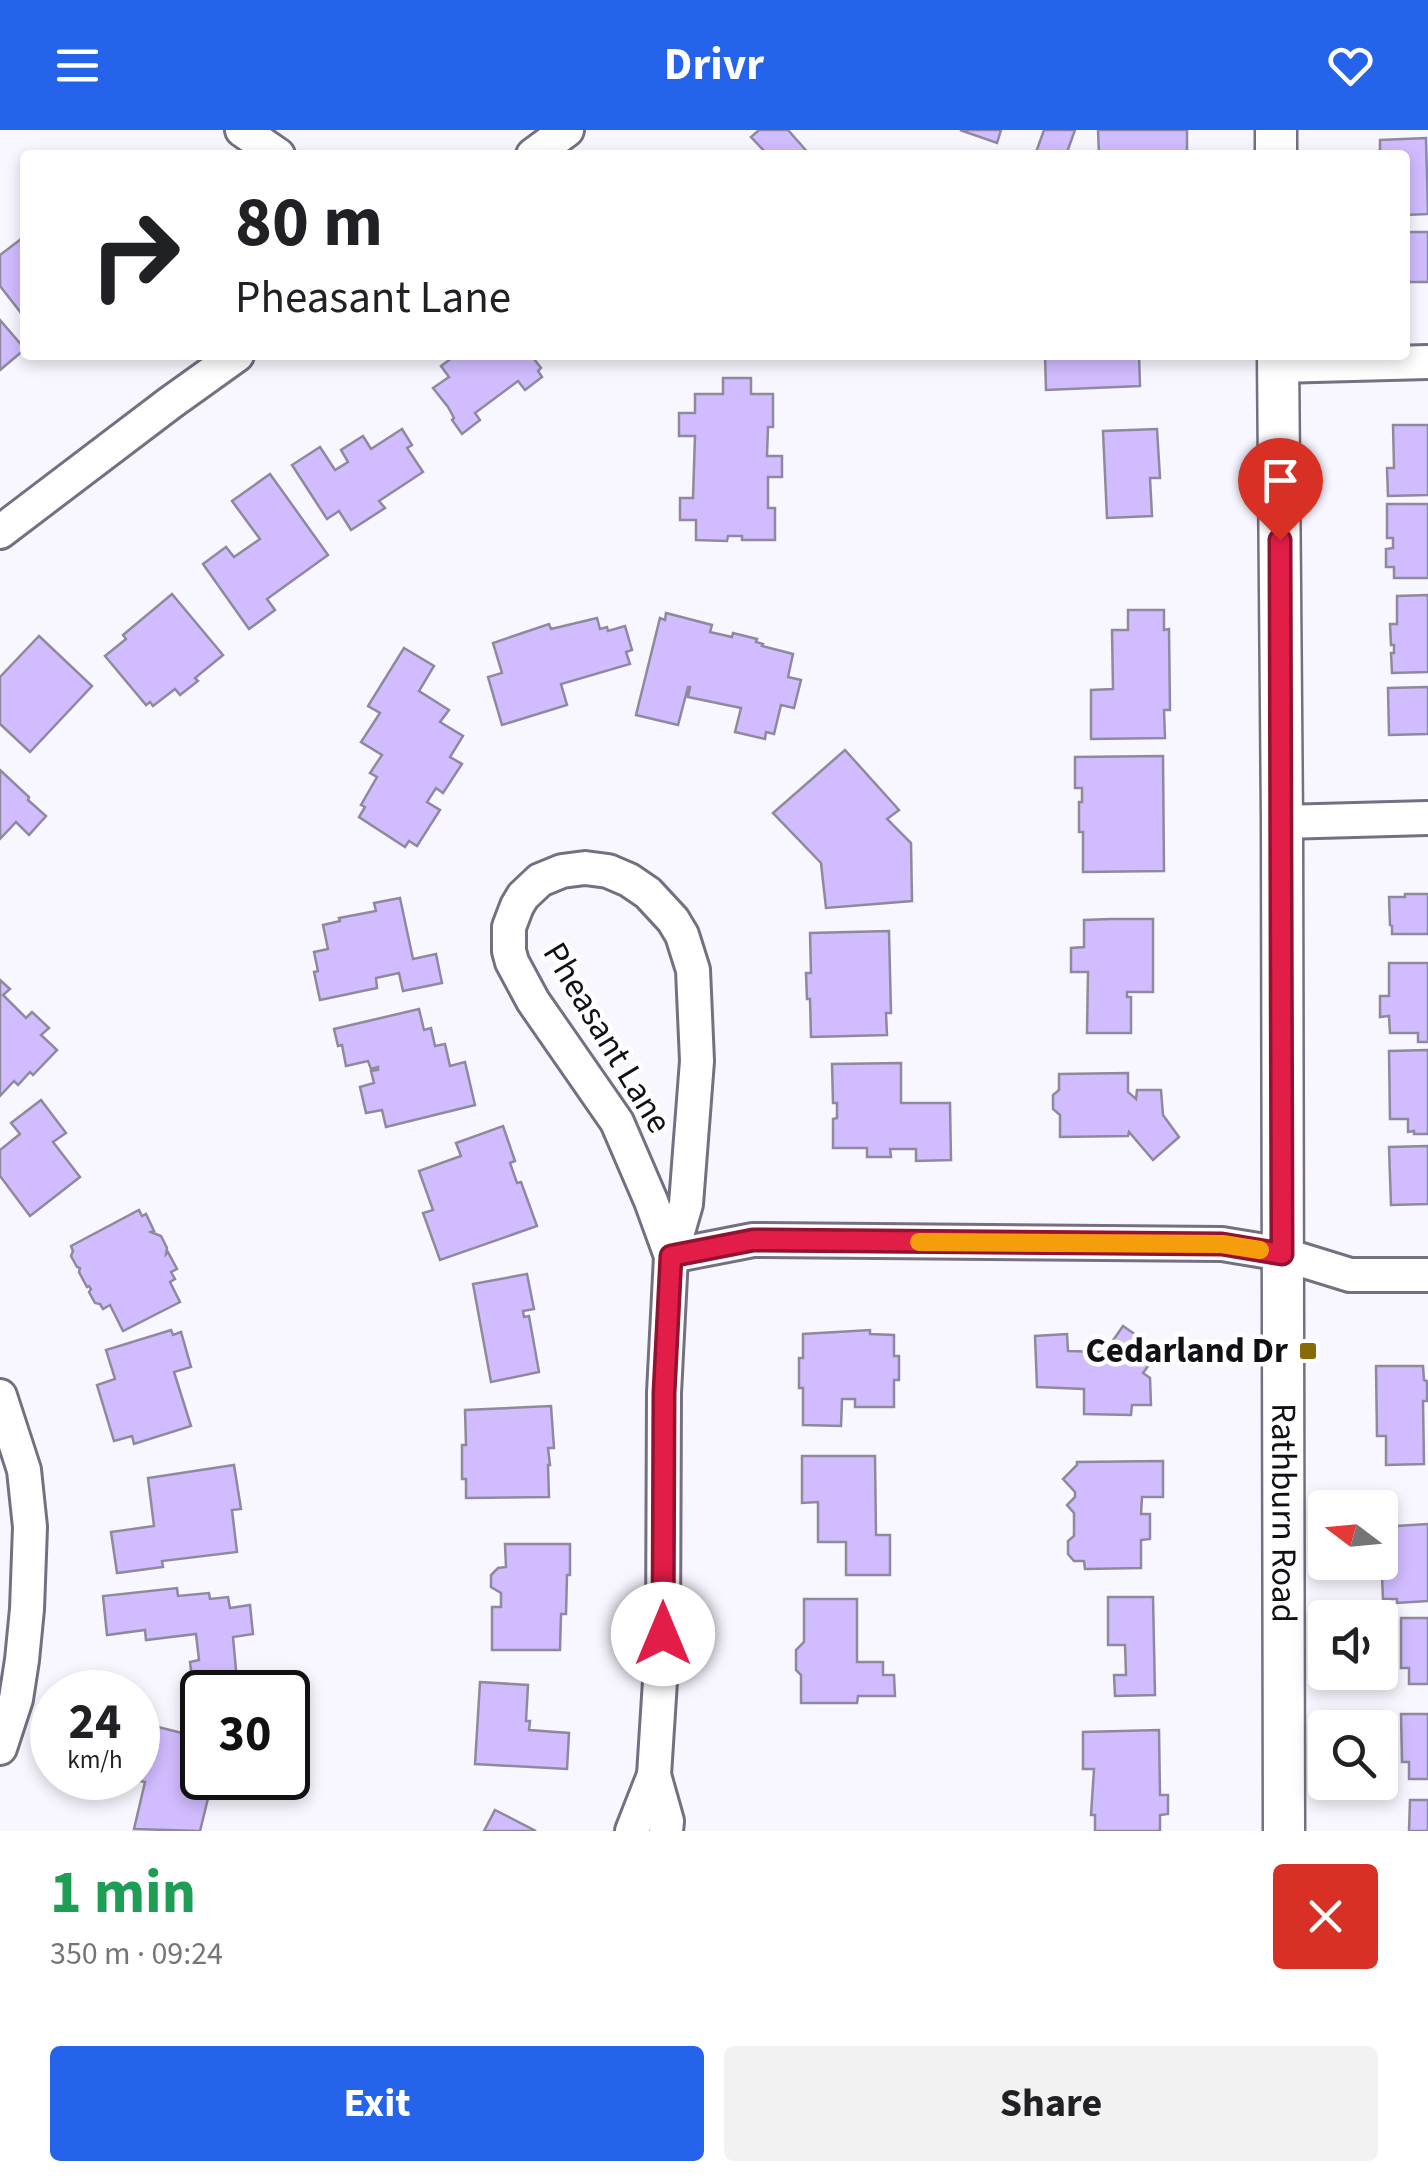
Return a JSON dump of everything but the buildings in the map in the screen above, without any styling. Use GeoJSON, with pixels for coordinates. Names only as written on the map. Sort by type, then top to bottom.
{"type":"FeatureCollection","features":[{"type":"Feature","properties":{"kind":"street"},"geometry":{"type":"LineString","coordinates":[[242,130],[271,150]]}},
{"type":"Feature","properties":{"kind":"street"},"geometry":{"type":"LineString","coordinates":[[540,150],[567,130]]}},
{"type":"Feature","properties":{"kind":"street"},"geometry":{"type":"LineString","coordinates":[[0,532],[230,360]]}},
{"type":"Feature","properties":{"kind":"street"},"geometry":{"type":"LineString","coordinates":[[1278,361],[1428,362]]}},
{"type":"Feature","properties":{"kind":"street","name":"Rathburn Road"},"geometry":{"type":"LineString","coordinates":[[1278,361],[1284,1831]]}},
{"type":"Feature","properties":{"kind":"street"},"geometry":{"type":"LineString","coordinates":[[1282,822],[1428,818]]}},
{"type":"Feature","properties":{"kind":"street","name":"Pheasant Lane"},"geometry":{"type":"LineString","coordinates":[[632,1831],[654,1775],[663,1634],[664,1393],[671,1256],[686,1204],[697,1061],[693,970],[673,920],[648,893],[629,880],[596,868],[562,871],[540,880],[517,906],[509,928],[512,962],[533,1001],[618,1122],[671,1256]]}},
{"type":"Feature","properties":{"kind":"street"},"geometry":{"type":"LineString","coordinates":[[671,1256],[753,1240],[1222,1244],[1282,1254],[1350,1275],[1428,1275]]}},
{"type":"Feature","properties":{"kind":"street"},"geometry":{"type":"LineString","coordinates":[[0,1396],[24,1470],[30,1527],[22,1660],[16,1698],[0,1748]]}},
{"type":"Feature","properties":{"kind":"street","name":"Pheasant Lane"},"geometry":{"type":"LineString","coordinates":[[654,1775],[667,1821],[666,1831]]}},
{"type":"Feature","properties":{"kind":"slow traffic"},"geometry":{"type":"LineString","coordinates":[[919,1242],[1222,1244],[1260,1250]]}},
{"type":"Feature","properties":{"kind":"place","name":"Cedarland Dr"},"geometry":{"type":"Point","coordinates":[1308,1351]}},
{"type":"Feature","properties":{"kind":"route"},"geometry":{"type":"LineString","coordinates":[[663,1634],[664,1393],[671,1256],[753,1240],[1222,1244],[1282,1254],[1280,540]]}}]}
